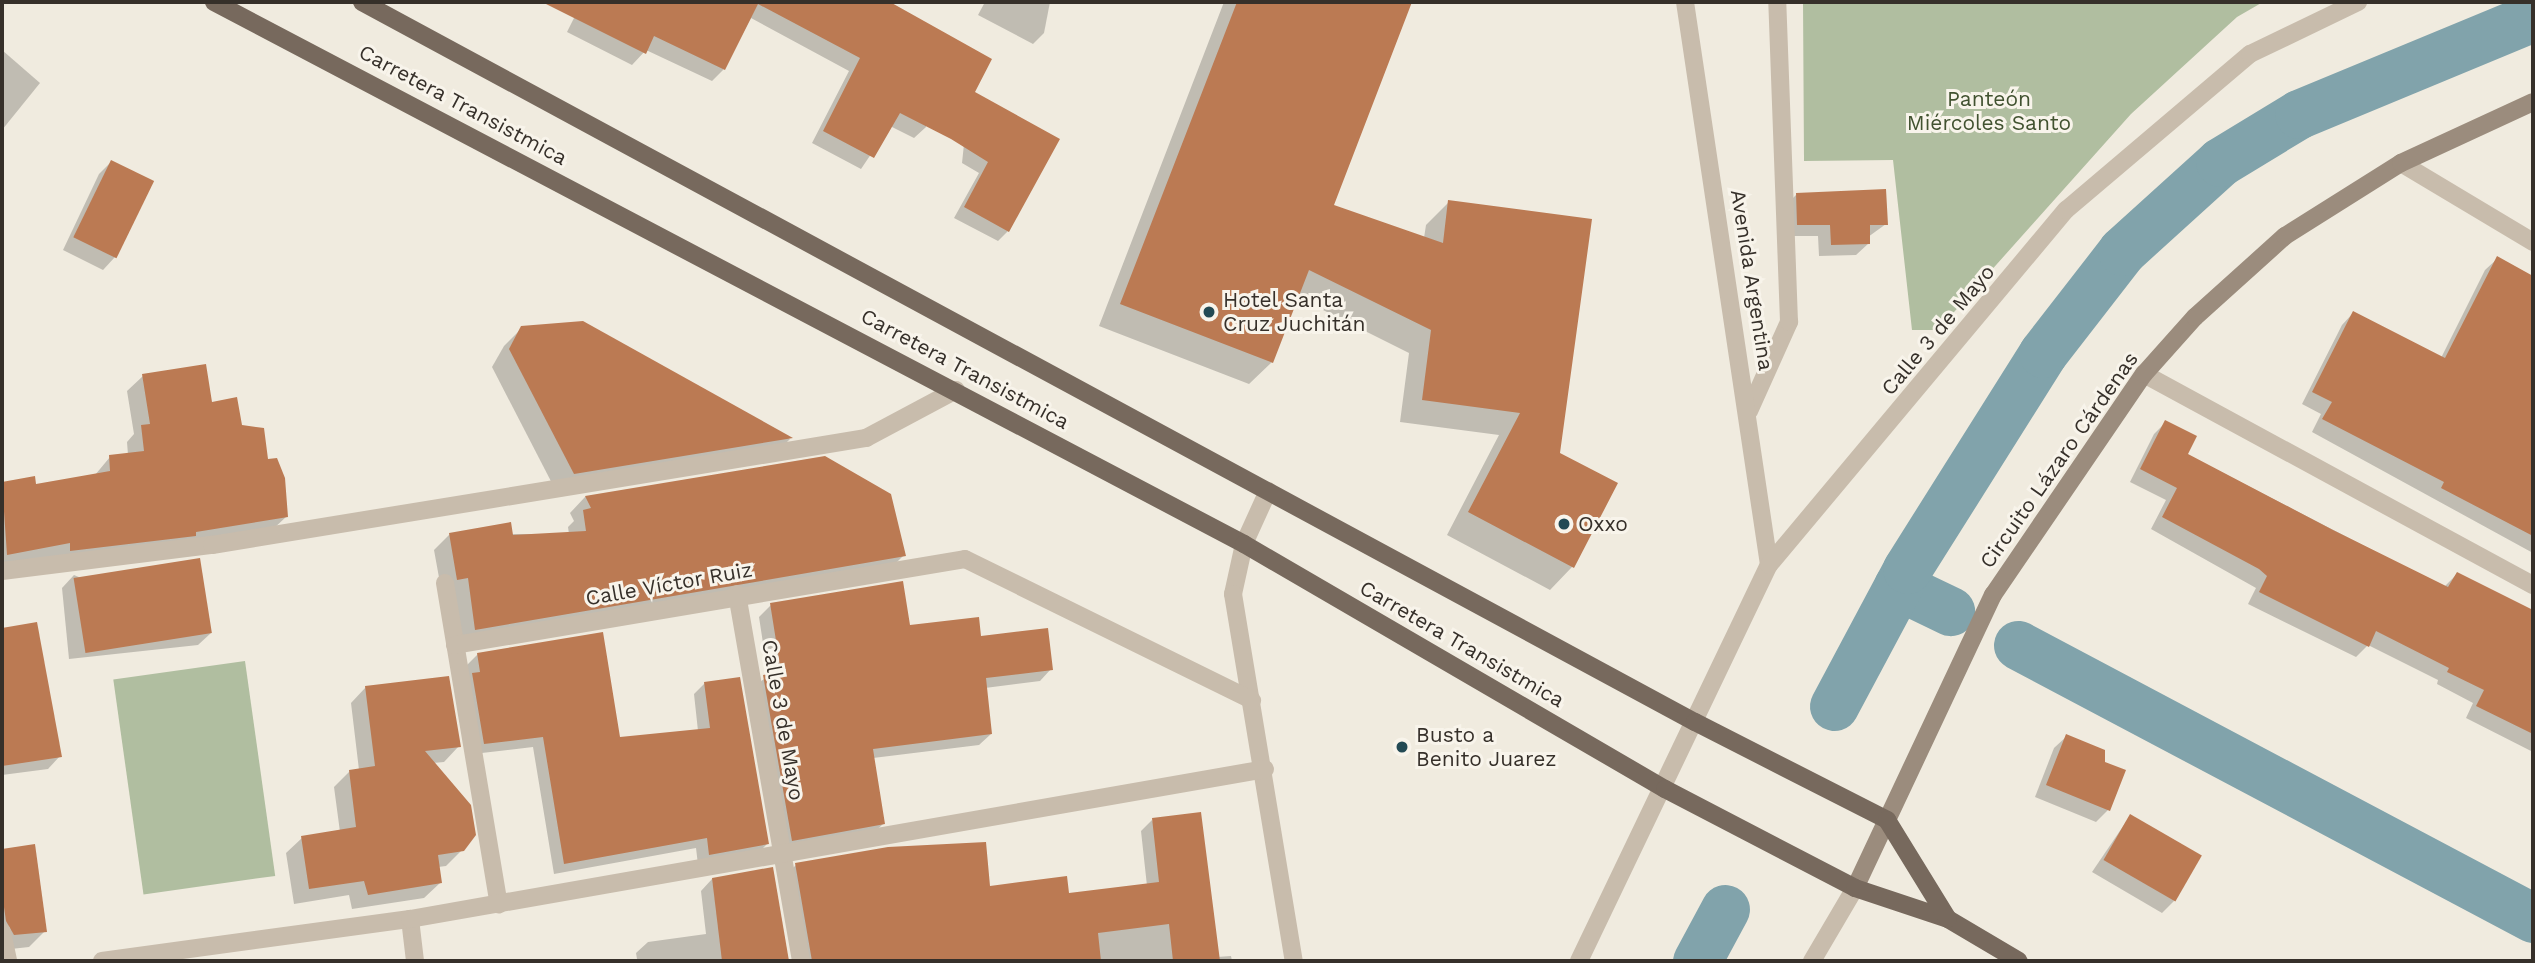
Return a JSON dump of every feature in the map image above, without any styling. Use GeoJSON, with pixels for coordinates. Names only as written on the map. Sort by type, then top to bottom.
{"type":"FeatureCollection","features":[{"type":"Feature","properties":{"kind":"main road","name":"Carretera Transistmica"},"geometry":{"type":"LineString","coordinates":[[214,2],[956,390],[1244,544],[1665,789],[1795,858],[1855,888],[1948,919]]}},
{"type":"Feature","properties":{"kind":"main road","name":"Carretera Transistmica"},"geometry":{"type":"LineString","coordinates":[[362,2],[1703,727],[1886,820]]}},
{"type":"Feature","properties":{"kind":"main road","name":"Circuito Lázaro Cárdenas"},"geometry":{"type":"LineString","coordinates":[[1855,888],[1993,595],[2144,374],[2195,317],[2285,236],[2401,163],[2533,102]]}},
{"type":"Feature","properties":{"kind":"main road"},"geometry":{"type":"LineString","coordinates":[[1886,820],[1948,919],[2019,961]]}},
{"type":"Feature","properties":{"kind":"street","name":"Avenida Argentina"},"geometry":{"type":"LineString","coordinates":[[1685,2],[1749,411],[1769,565]]}},
{"type":"Feature","properties":{"kind":"street"},"geometry":{"type":"LineString","coordinates":[[1749,411],[1789,321],[1777,2]]}},
{"type":"Feature","properties":{"kind":"street","name":"Calle 3 de Mayo"},"geometry":{"type":"LineString","coordinates":[[1579,961],[1665,789],[1703,727],[1769,565],[2066,210],[2250,54],[2358,2]]}},
{"type":"Feature","properties":{"kind":"street"},"geometry":{"type":"LineString","coordinates":[[2401,163],[2533,242]]}},
{"type":"Feature","properties":{"kind":"street"},"geometry":{"type":"LineString","coordinates":[[2144,374],[2533,585]]}},
{"type":"Feature","properties":{"kind":"street"},"geometry":{"type":"LineString","coordinates":[[2,571],[212,545],[866,438],[956,390]]}},
{"type":"Feature","properties":{"kind":"street"},"geometry":{"type":"LineString","coordinates":[[1268,491],[1244,544],[1233,594],[1265,769],[1294,961]]}},
{"type":"Feature","properties":{"kind":"street","name":"Calle Víctor Ruiz"},"geometry":{"type":"LineString","coordinates":[[455,645],[737,594],[965,559],[1252,700]]}},
{"type":"Feature","properties":{"kind":"street"},"geometry":{"type":"LineString","coordinates":[[445,583],[499,904]]}},
{"type":"Feature","properties":{"kind":"street","name":"Calle 3 de Mayo"},"geometry":{"type":"LineString","coordinates":[[737,594],[784,854],[800,961]]}},
{"type":"Feature","properties":{"kind":"street"},"geometry":{"type":"LineString","coordinates":[[102,961],[411,919],[1265,769]]}},
{"type":"Feature","properties":{"kind":"street","name":"Circuito Lázaro Cárdenas"},"geometry":{"type":"LineString","coordinates":[[1812,961],[1855,888]]}},
{"type":"Feature","properties":{"kind":"street"},"geometry":{"type":"LineString","coordinates":[[411,919],[415,961]]}},
{"type":"Feature","properties":{"kind":"street"},"geometry":{"type":"LineString","coordinates":[[2,932],[8,961]]}},
{"type":"Feature","properties":{"kind":"green space","name":"Panteón Miércoles Santo"},"geometry":{"type":"Polygon","coordinates":[[[1803,2],[2263,2],[2237,17],[2131,114],[1938,330],[1912,330],[1893,160],[1804,161],[1803,2]]]}},
{"type":"Feature","properties":{"kind":"green space"},"geometry":{"type":"Polygon","coordinates":[[[245,661],[275,876],[143,894],[113,680],[245,661]]]}},
{"type":"Feature","properties":{"kind":"building"},"geometry":{"type":"Polygon","coordinates":[[[542,2],[890,2],[992,59],[975,92],[1060,139],[1009,232],[964,207],[988,162],[951,139],[900,113],[874,158],[823,131],[860,58],[758,4],[725,70],[654,36],[646,54],[542,2]]]}},
{"type":"Feature","properties":{"kind":"building"},"geometry":{"type":"Polygon","coordinates":[[[1237,2],[1412,2],[1334,205],[1443,243],[1448,200],[1592,219],[1560,453],[1618,483],[1574,568],[1468,512],[1520,413],[1422,400],[1431,330],[1309,270],[1273,363],[1120,304],[1237,2]]]}},
{"type":"Feature","properties":{"kind":"building"},"geometry":{"type":"Polygon","coordinates":[[[111,160],[154,181],[116,258],[73,237],[111,160]]]}},
{"type":"Feature","properties":{"kind":"building"},"geometry":{"type":"Polygon","coordinates":[[[1886,189],[1888,225],[1870,225],[1870,244],[1831,245],[1830,225],[1797,225],[1796,193],[1886,189]]]}},
{"type":"Feature","properties":{"kind":"building"},"geometry":{"type":"Polygon","coordinates":[[[2497,256],[2533,276],[2533,536],[2441,488],[2444,482],[2322,419],[2332,402],[2312,392],[2353,311],[2445,358],[2497,256]]]}},
{"type":"Feature","properties":{"kind":"building"},"geometry":{"type":"Polygon","coordinates":[[[583,321],[793,438],[574,474],[509,349],[521,326],[583,321]]]}},
{"type":"Feature","properties":{"kind":"building"},"geometry":{"type":"Polygon","coordinates":[[[206,364],[212,402],[237,397],[242,425],[264,428],[268,459],[277,458],[285,478],[288,517],[196,532],[196,536],[70,551],[70,543],[7,555],[2,482],[35,476],[36,484],[110,471],[109,455],[144,451],[141,425],[150,424],[142,374],[206,364]]]}},
{"type":"Feature","properties":{"kind":"building"},"geometry":{"type":"Polygon","coordinates":[[[2165,420],[2197,436],[2188,454],[2333,530],[2448,587],[2457,572],[2533,610],[2533,734],[2476,706],[2484,690],[2447,672],[2449,668],[2376,631],[2369,647],[2259,592],[2267,576],[2259,569],[2162,517],[2177,488],[2140,469],[2165,420]]]}},
{"type":"Feature","properties":{"kind":"building"},"geometry":{"type":"Polygon","coordinates":[[[825,456],[891,494],[906,556],[475,630],[468,578],[457,580],[449,533],[511,522],[513,535],[586,531],[583,510],[591,508],[585,496],[825,456]]]}},
{"type":"Feature","properties":{"kind":"building"},"geometry":{"type":"Polygon","coordinates":[[[200,558],[212,633],[85,653],[74,578],[200,558]]]}},
{"type":"Feature","properties":{"kind":"building"},"geometry":{"type":"Polygon","coordinates":[[[903,581],[910,625],[979,617],[981,636],[1048,628],[1053,670],[986,678],[992,734],[873,749],[885,824],[792,841],[763,675],[781,672],[770,603],[903,581]]]}},
{"type":"Feature","properties":{"kind":"building"},"geometry":{"type":"Polygon","coordinates":[[[37,622],[62,757],[2,766],[2,628],[37,622]]]}},
{"type":"Feature","properties":{"kind":"building"},"geometry":{"type":"Polygon","coordinates":[[[603,632],[620,737],[710,728],[704,682],[740,677],[769,844],[709,855],[707,838],[564,864],[543,737],[484,744],[472,673],[480,672],[477,653],[603,632]]]}},
{"type":"Feature","properties":{"kind":"building"},"geometry":{"type":"Polygon","coordinates":[[[449,676],[461,747],[425,751],[471,805],[476,835],[464,851],[438,855],[442,883],[368,895],[364,881],[309,889],[301,836],[356,827],[349,770],[375,766],[365,686],[449,676]]]}},
{"type":"Feature","properties":{"kind":"building"},"geometry":{"type":"Polygon","coordinates":[[[2066,734],[2105,750],[2105,762],[2126,770],[2110,811],[2046,785],[2066,734]]]}},
{"type":"Feature","properties":{"kind":"building"},"geometry":{"type":"Polygon","coordinates":[[[1201,812],[1220,961],[1173,961],[1169,924],[1098,933],[1101,961],[812,961],[795,863],[888,847],[986,842],[990,886],[1067,876],[1069,893],[1159,882],[1152,818],[1201,812]]]}},
{"type":"Feature","properties":{"kind":"building"},"geometry":{"type":"Polygon","coordinates":[[[2130,814],[2202,856],[2175,901],[2104,860],[2130,814]]]}},
{"type":"Feature","properties":{"kind":"building"},"geometry":{"type":"Polygon","coordinates":[[[35,844],[47,932],[14,935],[6,921],[2,893],[2,849],[35,844]]]}},
{"type":"Feature","properties":{"kind":"building"},"geometry":{"type":"Polygon","coordinates":[[[773,867],[789,961],[722,961],[712,878],[773,867]]]}},
{"type":"Feature","properties":{"kind":"waterway"},"geometry":{"type":"LineString","coordinates":[[1834,706],[1907,569],[2043,353],[2122,251],[2220,162],[2299,114],[2533,17]]}},
{"type":"Feature","properties":{"kind":"waterway"},"geometry":{"type":"LineString","coordinates":[[1898,586],[1950,611]]}},
{"type":"Feature","properties":{"kind":"waterway"},"geometry":{"type":"LineString","coordinates":[[2018,645],[2533,918]]}},
{"type":"Feature","properties":{"kind":"waterway"},"geometry":{"type":"LineString","coordinates":[[1697,961],[1725,909]]}},
{"type":"Feature","properties":{"kind":"place","name":"Hotel Santa Cruz Juchitán"},"geometry":{"type":"Point","coordinates":[1209,312]}},
{"type":"Feature","properties":{"kind":"place","name":"Oxxo"},"geometry":{"type":"Point","coordinates":[1564,524]}},
{"type":"Feature","properties":{"kind":"place","name":"Busto a Benito Juarez"},"geometry":{"type":"Point","coordinates":[1402,747]}}]}
